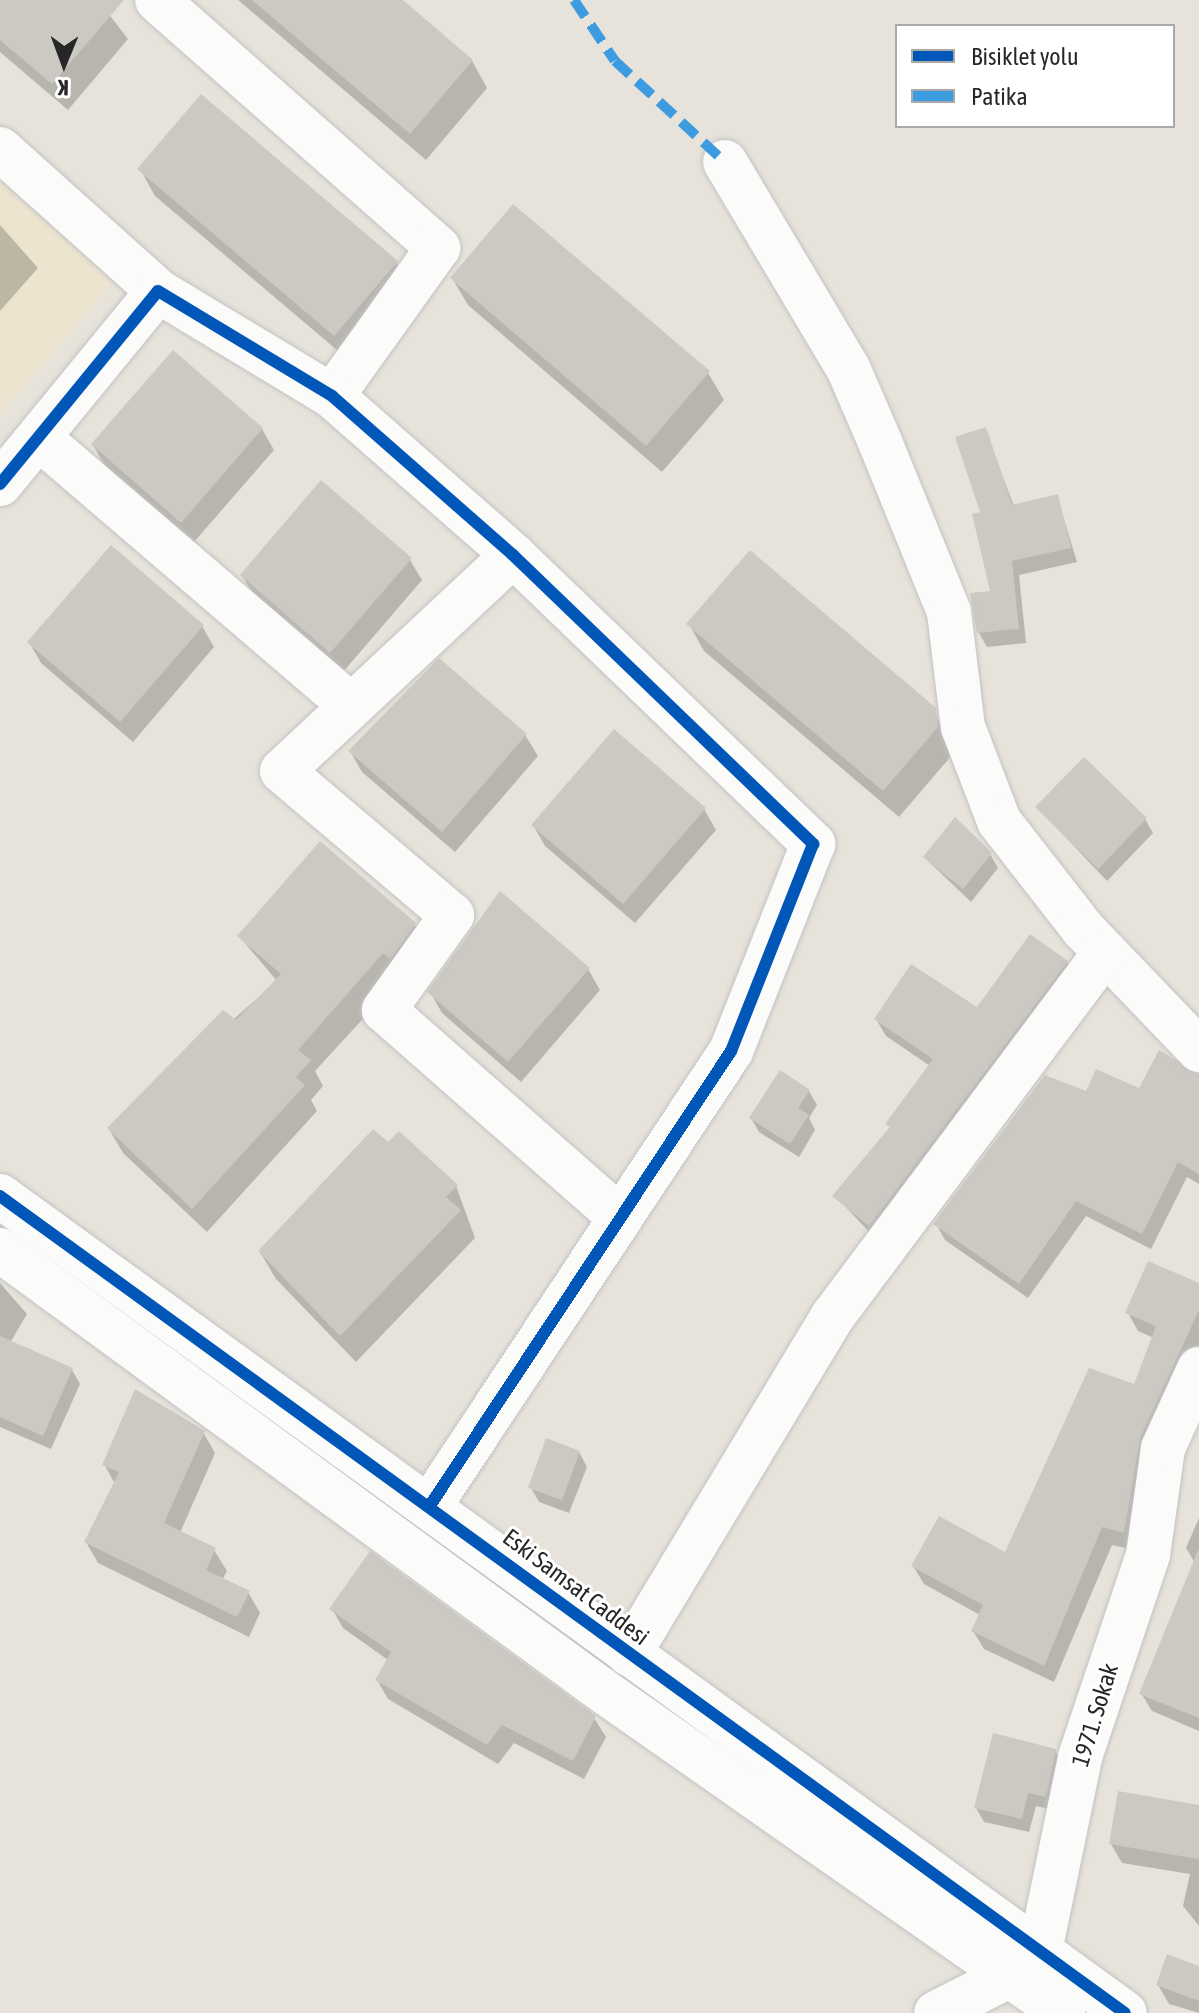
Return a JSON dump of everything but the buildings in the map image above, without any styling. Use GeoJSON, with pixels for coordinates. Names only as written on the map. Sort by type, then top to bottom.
{"type":"FeatureCollection","features":[{"type":"Feature","properties":{"kind":"street"},"geometry":{"type":"LineString","coordinates":[[157,0],[438,248],[332,396]]}},
{"type":"Feature","properties":{"kind":"street"},"geometry":{"type":"LineString","coordinates":[[0,149],[158,291],[332,396],[513,555],[813,844],[731,1051],[431,1504]]}},
{"type":"Feature","properties":{"kind":"street"},"geometry":{"type":"LineString","coordinates":[[725,162],[848,368],[880,442],[949,612],[963,727],[999,821],[1105,953],[1199,1050]]}},
{"type":"Feature","properties":{"kind":"street"},"geometry":{"type":"LineString","coordinates":[[0,484],[158,291]]}},
{"type":"Feature","properties":{"kind":"street"},"geometry":{"type":"LineString","coordinates":[[39,438],[349,704]]}},
{"type":"Feature","properties":{"kind":"street"},"geometry":{"type":"LineString","coordinates":[[513,555],[349,704],[282,771],[452,915],[384,1010],[621,1218]]}},
{"type":"Feature","properties":{"kind":"street"},"geometry":{"type":"LineString","coordinates":[[629,1654],[833,1316],[1105,953]]}},
{"type":"Feature","properties":{"kind":"street","name":"Eski Samsat Caddesi"},"geometry":{"type":"LineString","coordinates":[[0,1196],[431,1504],[629,1654],[1024,1963],[1063,2013]]}},
{"type":"Feature","properties":{"kind":"street","name":"Eski Samsat Caddesi"},"geometry":{"type":"LineString","coordinates":[[0,1250],[606,1693],[1024,1963],[1125,2013]]}},
{"type":"Feature","properties":{"kind":"street","name":"1971. Sokak"},"geometry":{"type":"LineString","coordinates":[[1024,1963],[1080,1757],[1148,1555],[1163,1448],[1199,1369]]}},
{"type":"Feature","properties":{"kind":"street"},"geometry":{"type":"LineString","coordinates":[[936,2013],[1024,1963]]}},
{"type":"Feature","properties":{"kind":"shaded area"},"geometry":{"type":"Polygon","coordinates":[[[0,182],[113,282],[0,415],[0,182]]]}},
{"type":"Feature","properties":{"kind":"marked path"},"geometry":{"type":"LineString","coordinates":[[574,0],[615,61],[725,162]]}},
{"type":"Feature","properties":{"kind":"cycle path"},"geometry":{"type":"LineString","coordinates":[[0,484],[158,291],[332,396],[513,555],[813,844],[731,1051],[431,1504]]}},
{"type":"Feature","properties":{"kind":"cycle path"},"geometry":{"type":"LineString","coordinates":[[0,1196],[1125,2013]]}}]}
